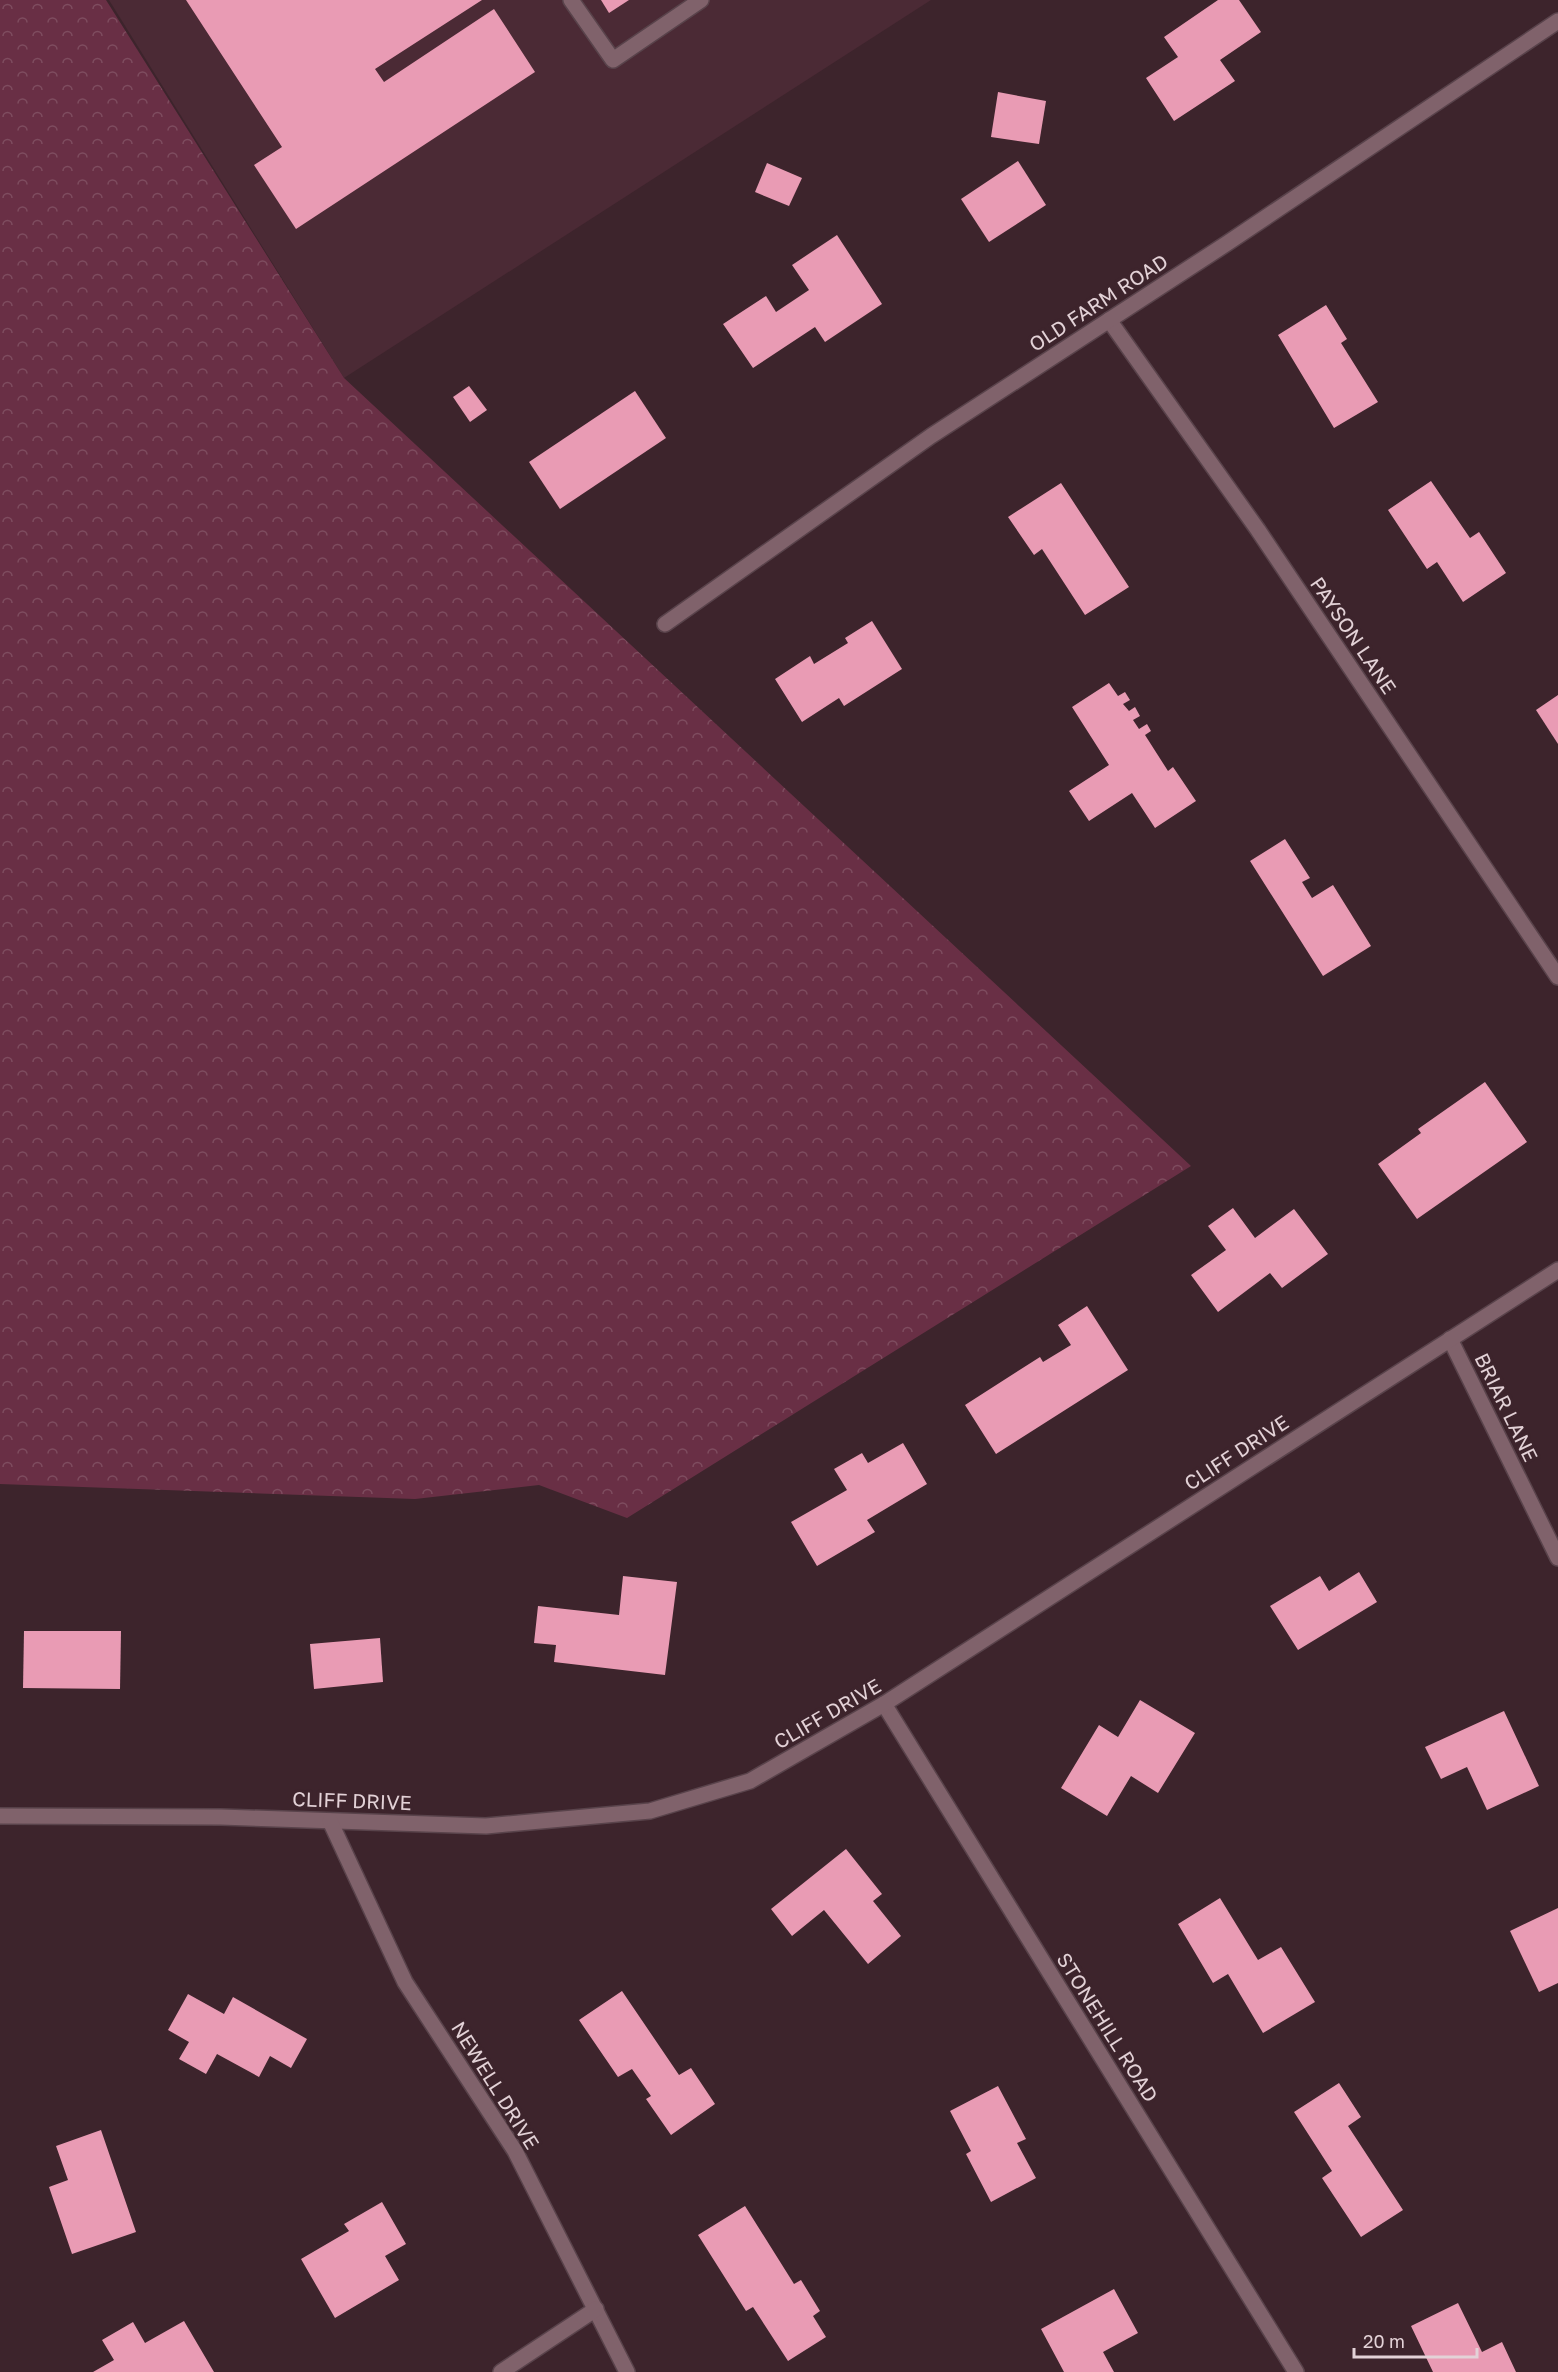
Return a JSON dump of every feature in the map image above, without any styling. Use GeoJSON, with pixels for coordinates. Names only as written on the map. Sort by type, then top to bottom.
{"type":"FeatureCollection","features":[{"type":"Feature","properties":{"kind":"street"},"geometry":{"type":"LineString","coordinates":[[571,0],[613,60],[701,0]]}},
{"type":"Feature","properties":{"kind":"street","name":"OLD FARM ROAD"},"geometry":{"type":"LineString","coordinates":[[665,624],[931,436],[1226,244],[1558,21]]}},
{"type":"Feature","properties":{"kind":"street","name":"PAYSON LANE"},"geometry":{"type":"LineString","coordinates":[[1109,320],[1258,530],[1558,978]]}},
{"type":"Feature","properties":{"kind":"street","name":"CLIFF DRIVE"},"geometry":{"type":"LineString","coordinates":[[0,1816],[221,1817],[486,1826],[650,1810],[750,1781],[884,1704],[1558,1270]]}},
{"type":"Feature","properties":{"kind":"street","name":"BRIAR LANE"},"geometry":{"type":"LineString","coordinates":[[1450,1339],[1558,1558]]}},
{"type":"Feature","properties":{"kind":"street","name":"STONEHILL ROAD"},"geometry":{"type":"LineString","coordinates":[[884,1704],[1296,2372]]}},
{"type":"Feature","properties":{"kind":"street","name":"NEWELL DRIVE"},"geometry":{"type":"LineString","coordinates":[[330,1821],[405,1982],[515,2151],[627,2372]]}},
{"type":"Feature","properties":{"kind":"street"},"geometry":{"type":"LineString","coordinates":[[501,2372],[596,2309]]}},
{"type":"Feature","properties":{"kind":"shaded area"},"geometry":{"type":"Polygon","coordinates":[[[109,0],[931,0],[344,378],[109,0]]]}},
{"type":"Feature","properties":{"kind":"green space"},"geometry":{"type":"Polygon","coordinates":[[[0,0],[106,0],[344,378],[1191,1166],[627,1518],[539,1485],[415,1499],[0,1484],[0,0]]]}},
{"type":"Feature","properties":{"kind":"building"},"geometry":{"type":"Polygon","coordinates":[[[186,0],[482,0],[375,69],[384,82],[494,9],[535,72],[296,229],[254,165],[282,147],[186,0]]]}},
{"type":"Feature","properties":{"kind":"building"},"geometry":{"type":"Polygon","coordinates":[[[601,0],[629,0],[609,13],[601,0]]]}},
{"type":"Feature","properties":{"kind":"building"},"geometry":{"type":"Polygon","coordinates":[[[1218,0],[1239,0],[1261,32],[1220,60],[1235,81],[1174,121],[1146,78],[1178,57],[1164,37],[1218,0]]]}},
{"type":"Feature","properties":{"kind":"building"},"geometry":{"type":"Polygon","coordinates":[[[998,92],[1046,101],[1039,144],[991,137],[998,92]]]}},
{"type":"Feature","properties":{"kind":"building"},"geometry":{"type":"Polygon","coordinates":[[[1018,161],[1046,205],[989,242],[961,199],[1018,161]]]}},
{"type":"Feature","properties":{"kind":"building"},"geometry":{"type":"Polygon","coordinates":[[[767,163],[802,178],[789,206],[755,192],[767,163]]]}},
{"type":"Feature","properties":{"kind":"building"},"geometry":{"type":"Polygon","coordinates":[[[837,235],[882,304],[825,342],[815,327],[753,368],[723,324],[766,296],[776,312],[809,290],[792,265],[837,235]]]}},
{"type":"Feature","properties":{"kind":"building"},"geometry":{"type":"Polygon","coordinates":[[[1326,305],[1347,339],[1341,343],[1378,402],[1334,428],[1278,335],[1326,305]]]}},
{"type":"Feature","properties":{"kind":"building"},"geometry":{"type":"Polygon","coordinates":[[[469,386],[487,410],[470,422],[453,397],[469,386]]]}},
{"type":"Feature","properties":{"kind":"building"},"geometry":{"type":"Polygon","coordinates":[[[635,391],[666,438],[560,509],[529,462],[635,391]]]}},
{"type":"Feature","properties":{"kind":"building"},"geometry":{"type":"Polygon","coordinates":[[[1431,481],[1470,538],[1479,532],[1506,573],[1463,602],[1437,562],[1427,569],[1388,510],[1431,481]]]}},
{"type":"Feature","properties":{"kind":"building"},"geometry":{"type":"Polygon","coordinates":[[[1061,483],[1129,587],[1085,615],[1042,549],[1034,555],[1008,517],[1061,483]]]}},
{"type":"Feature","properties":{"kind":"building"},"geometry":{"type":"Polygon","coordinates":[[[872,621],[902,669],[844,706],[839,698],[802,722],[775,679],[810,656],[814,664],[848,643],[845,638],[872,621]]]}},
{"type":"Feature","properties":{"kind":"building"},"geometry":{"type":"Polygon","coordinates":[[[1109,683],[1118,696],[1125,692],[1130,700],[1123,704],[1129,711],[1135,707],[1140,716],[1133,720],[1139,729],[1147,724],[1151,731],[1145,735],[1168,771],[1173,767],[1196,801],[1155,828],[1132,793],[1089,821],[1069,791],[1109,765],[1072,707],[1109,683]]]}},
{"type":"Feature","properties":{"kind":"building"},"geometry":{"type":"Polygon","coordinates":[[[1558,695],[1558,744],[1536,710],[1558,695]]]}},
{"type":"Feature","properties":{"kind":"building"},"geometry":{"type":"Polygon","coordinates":[[[1285,839],[1310,878],[1302,882],[1312,898],[1333,885],[1371,946],[1323,976],[1250,861],[1285,839]]]}},
{"type":"Feature","properties":{"kind":"building"},"geometry":{"type":"Polygon","coordinates":[[[1485,1082],[1527,1142],[1417,1219],[1378,1164],[1421,1133],[1418,1129],[1485,1082]]]}},
{"type":"Feature","properties":{"kind":"building"},"geometry":{"type":"Polygon","coordinates":[[[1233,1208],[1255,1238],[1294,1209],[1328,1254],[1282,1288],[1270,1273],[1218,1312],[1191,1275],[1226,1250],[1208,1226],[1233,1208]]]}},
{"type":"Feature","properties":{"kind":"building"},"geometry":{"type":"Polygon","coordinates":[[[1087,1306],[1128,1370],[996,1454],[965,1405],[1040,1357],[1043,1362],[1071,1345],[1058,1325],[1087,1306]]]}},
{"type":"Feature","properties":{"kind":"building"},"geometry":{"type":"Polygon","coordinates":[[[903,1443],[927,1484],[867,1520],[875,1532],[817,1566],[791,1522],[847,1490],[834,1469],[862,1453],[868,1463],[903,1443]]]}},
{"type":"Feature","properties":{"kind":"building"},"geometry":{"type":"Polygon","coordinates":[[[1359,1572],[1377,1602],[1298,1650],[1270,1606],[1320,1576],[1329,1591],[1359,1572]]]}},
{"type":"Feature","properties":{"kind":"building"},"geometry":{"type":"Polygon","coordinates":[[[623,1576],[677,1582],[665,1675],[554,1662],[556,1645],[534,1643],[538,1606],[619,1615],[623,1576]]]}},
{"type":"Feature","properties":{"kind":"building"},"geometry":{"type":"Polygon","coordinates":[[[24,1631],[121,1631],[120,1689],[23,1688],[24,1631]]]}},
{"type":"Feature","properties":{"kind":"building"},"geometry":{"type":"Polygon","coordinates":[[[380,1638],[383,1682],[314,1689],[310,1644],[380,1638]]]}},
{"type":"Feature","properties":{"kind":"building"},"geometry":{"type":"Polygon","coordinates":[[[1140,1700],[1195,1733],[1158,1793],[1131,1776],[1107,1816],[1061,1788],[1099,1725],[1118,1737],[1140,1700]]]}},
{"type":"Feature","properties":{"kind":"building"},"geometry":{"type":"Polygon","coordinates":[[[1504,1711],[1539,1786],[1487,1810],[1467,1767],[1441,1779],[1425,1747],[1504,1711]]]}},
{"type":"Feature","properties":{"kind":"building"},"geometry":{"type":"Polygon","coordinates":[[[846,1849],[882,1894],[873,1901],[901,1936],[868,1964],[824,1910],[792,1936],[771,1909],[846,1849]]]}},
{"type":"Feature","properties":{"kind":"building"},"geometry":{"type":"Polygon","coordinates":[[[1220,1898],[1258,1960],[1281,1947],[1315,2002],[1263,2033],[1228,1974],[1213,1983],[1178,1924],[1220,1898]]]}},
{"type":"Feature","properties":{"kind":"building"},"geometry":{"type":"Polygon","coordinates":[[[1558,1908],[1558,1983],[1539,1992],[1510,1931],[1558,1908]]]}},
{"type":"Feature","properties":{"kind":"building"},"geometry":{"type":"Polygon","coordinates":[[[622,1991],[679,2075],[691,2068],[715,2104],[671,2135],[646,2099],[651,2096],[632,2069],[618,2077],[579,2020],[622,1991]]]}},
{"type":"Feature","properties":{"kind":"building"},"geometry":{"type":"Polygon","coordinates":[[[188,1994],[224,2014],[233,1997],[307,2039],[291,2068],[270,2056],[259,2077],[217,2054],[206,2074],[179,2059],[189,2042],[168,2030],[188,1994]]]}},
{"type":"Feature","properties":{"kind":"building"},"geometry":{"type":"Polygon","coordinates":[[[1339,2083],[1361,2117],[1348,2126],[1403,2210],[1361,2237],[1322,2178],[1332,2171],[1294,2112],[1339,2083]]]}},
{"type":"Feature","properties":{"kind":"building"},"geometry":{"type":"Polygon","coordinates":[[[998,2086],[1026,2139],[1017,2143],[1036,2178],[991,2202],[966,2154],[971,2151],[950,2111],[998,2086]]]}},
{"type":"Feature","properties":{"kind":"building"},"geometry":{"type":"Polygon","coordinates":[[[101,2130],[136,2232],[72,2254],[49,2187],[68,2180],[56,2146],[101,2130]]]}},
{"type":"Feature","properties":{"kind":"building"},"geometry":{"type":"Polygon","coordinates":[[[382,2202],[406,2244],[385,2256],[399,2280],[335,2318],[301,2259],[349,2231],[344,2224],[382,2202]]]}},
{"type":"Feature","properties":{"kind":"building"},"geometry":{"type":"Polygon","coordinates":[[[745,2206],[794,2284],[801,2280],[820,2311],[813,2316],[826,2337],[788,2361],[753,2307],[746,2311],[698,2235],[745,2206]]]}},
{"type":"Feature","properties":{"kind":"building"},"geometry":{"type":"Polygon","coordinates":[[[1114,2289],[1138,2333],[1103,2352],[1114,2372],[1064,2372],[1041,2329],[1114,2289]]]}},
{"type":"Feature","properties":{"kind":"building"},"geometry":{"type":"Polygon","coordinates":[[[1458,2303],[1482,2352],[1502,2342],[1516,2372],[1433,2372],[1411,2326],[1458,2303]]]}},
{"type":"Feature","properties":{"kind":"building"},"geometry":{"type":"Polygon","coordinates":[[[184,2321],[214,2372],[93,2372],[114,2360],[102,2340],[133,2322],[145,2343],[184,2321]]]}}]}
